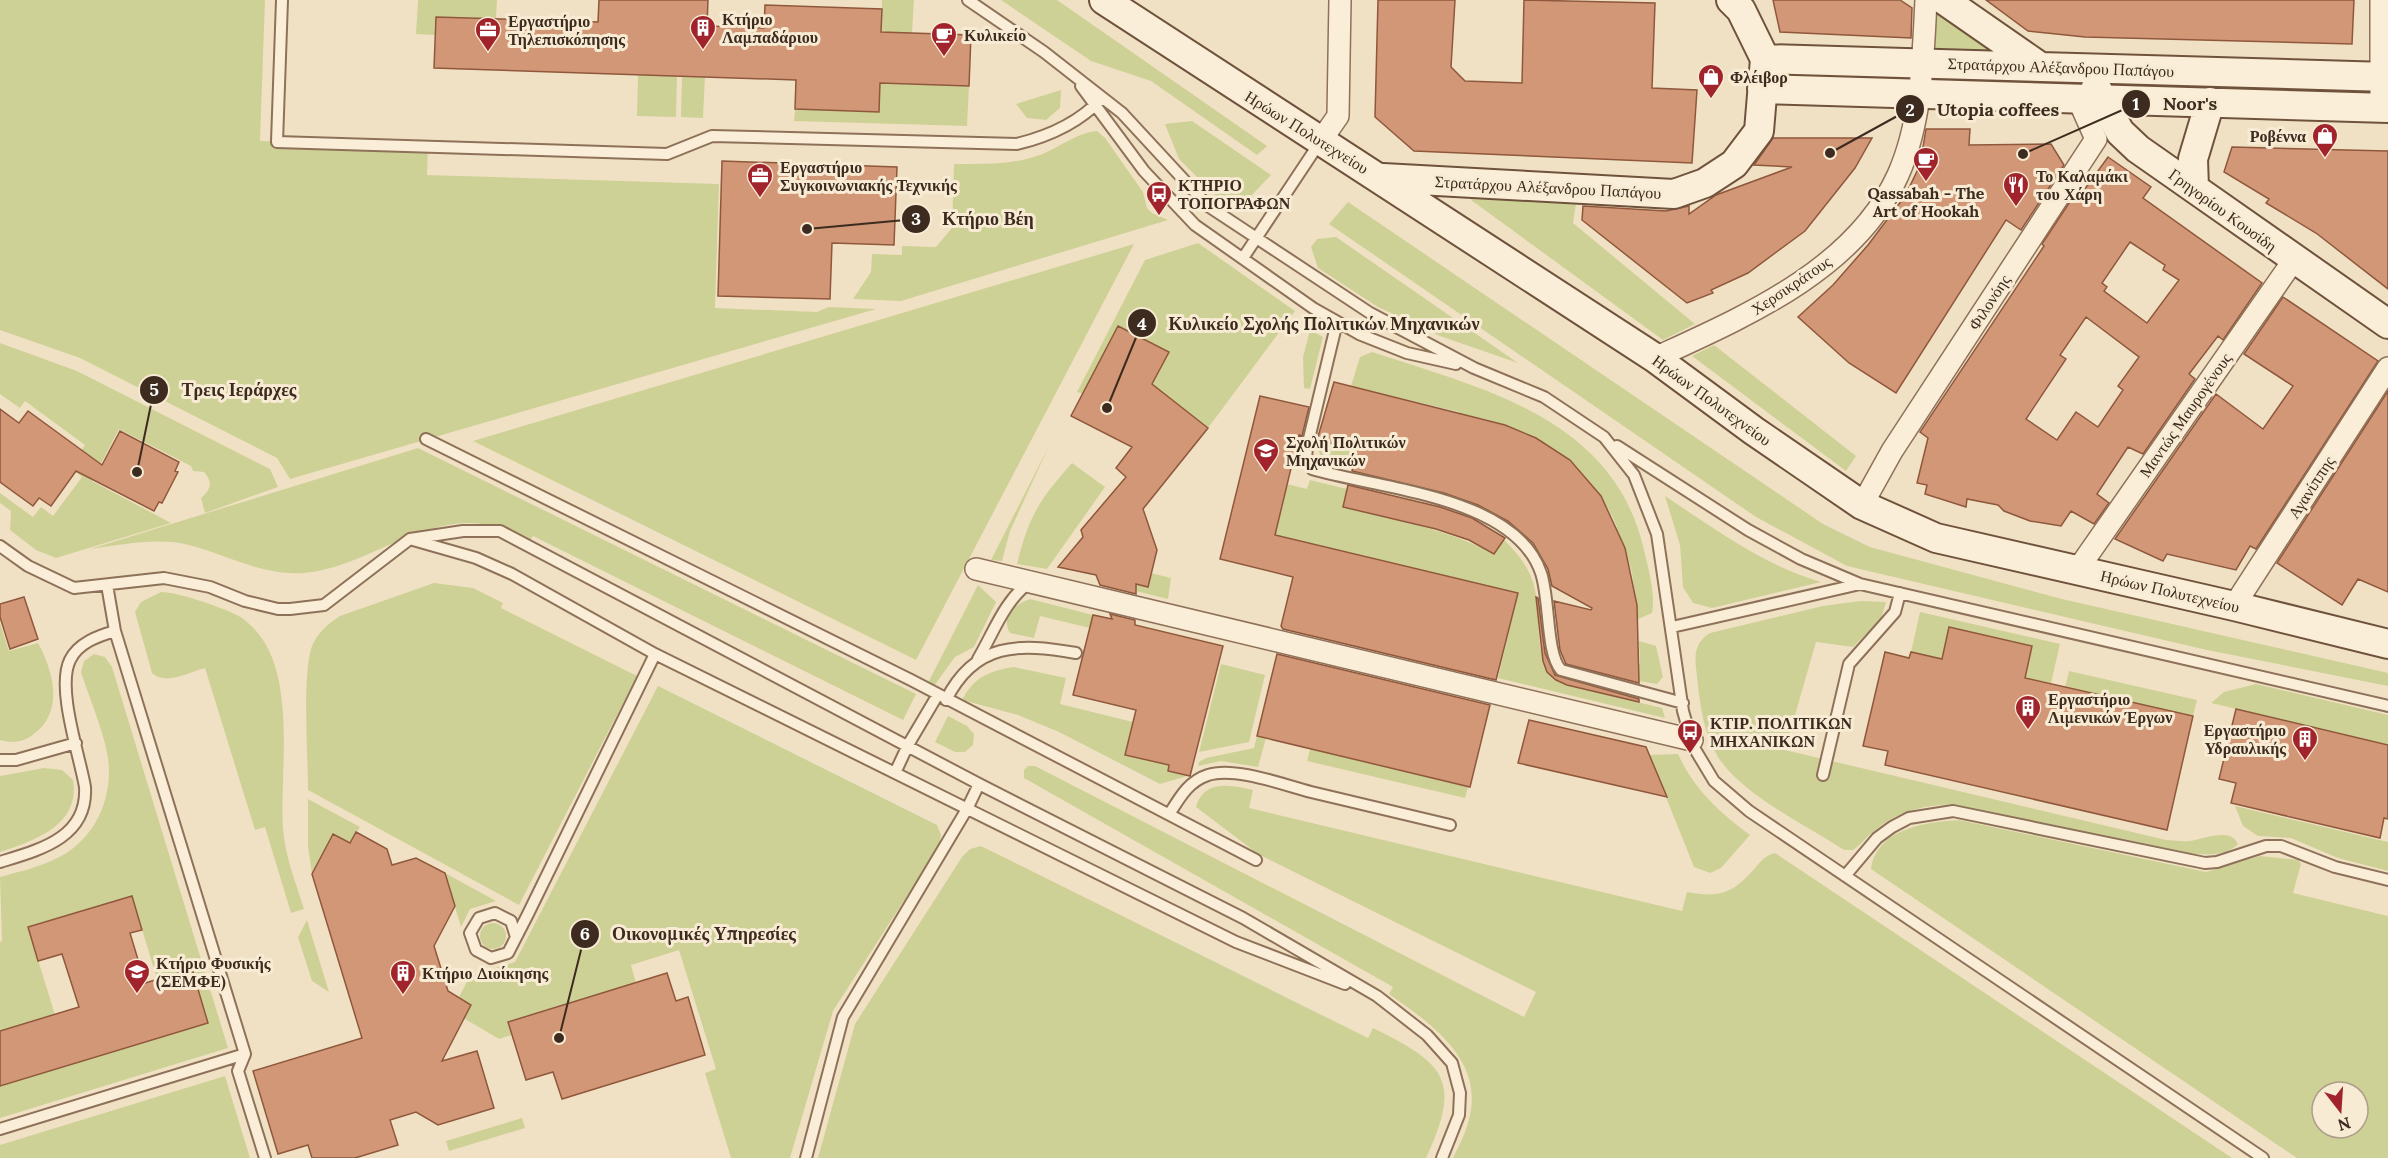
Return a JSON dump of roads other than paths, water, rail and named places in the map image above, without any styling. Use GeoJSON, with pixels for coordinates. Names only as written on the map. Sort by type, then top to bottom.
{"type":"FeatureCollection","features":[{"type":"Feature","properties":{"kind":"street","name":"Ηρώων Πολυτεχνείου"},"geometry":{"type":"LineString","coordinates":[[1104,0],[1655,358],[1754,431],[1862,505],[1936,538],[2078,569],[2388,644]]}},
{"type":"Feature","properties":{"kind":"street"},"geometry":{"type":"LineString","coordinates":[[1322,140],[1338,116],[1340,0]]}},
{"type":"Feature","properties":{"kind":"street"},"geometry":{"type":"LineString","coordinates":[[1731,0],[1742,10],[1765,59]]}},
{"type":"Feature","properties":{"kind":"street","name":"Χερσικράτους"},"geometry":{"type":"LineString","coordinates":[[1655,358],[1757,309],[1826,264],[1872,217],[1898,175],[1920,94],[1926,0]]}},
{"type":"Feature","properties":{"kind":"street"},"geometry":{"type":"LineString","coordinates":[[1944,0],[2039,66]]}},
{"type":"Feature","properties":{"kind":"street"},"geometry":{"type":"LineString","coordinates":[[2381,0],[2385,77],[2384,108]]}},
{"type":"Feature","properties":{"kind":"street","name":"Στρατάρχου Αλέξανδρου Παπάγου"},"geometry":{"type":"LineString","coordinates":[[1381,178],[1674,194],[1706,183],[1734,164],[1758,131],[1765,59],[2385,77]]}},
{"type":"Feature","properties":{"kind":"street","name":"Γρηγορίου Κουσίδη"},"geometry":{"type":"LineString","coordinates":[[2087,68],[2090,99],[2138,149],[2293,261],[2388,324]]}},
{"type":"Feature","properties":{"kind":"street","name":"Στρατάρχου Αλέξανδρου Παπάγου"},"geometry":{"type":"LineString","coordinates":[[1762,90],[2384,108]]}},
{"type":"Feature","properties":{"kind":"street","name":"Φιλονόης"},"geometry":{"type":"LineString","coordinates":[[1862,505],[1892,450],[2096,139],[2090,99]]}},
{"type":"Feature","properties":{"kind":"street"},"geometry":{"type":"LineString","coordinates":[[2194,189],[2193,159],[2210,102]]}},
{"type":"Feature","properties":{"kind":"street","name":"Μαντώς Μαυρογένους"},"geometry":{"type":"LineString","coordinates":[[2078,569],[2293,261]]}},
{"type":"Feature","properties":{"kind":"street","name":"Αγανίππης"},"geometry":{"type":"LineString","coordinates":[[2234,606],[2388,368]]}},
{"type":"Feature","properties":{"kind":"street"},"geometry":{"type":"LineString","coordinates":[[976,569],[1692,740]]}},
{"type":"Feature","properties":{"kind":"lane"},"geometry":{"type":"LineString","coordinates":[[282,0],[277,142],[667,154],[712,136],[1000,145],[1017,144],[1048,136],[1099,102]]}},
{"type":"Feature","properties":{"kind":"lane"},"geometry":{"type":"LineString","coordinates":[[968,0],[1074,75],[1099,102],[1163,194],[1195,225],[1313,308],[1359,334],[1407,353],[1474,368]]}},
{"type":"Feature","properties":{"kind":"lane"},"geometry":{"type":"LineString","coordinates":[[1099,102],[1122,113],[1208,206],[1370,313],[1474,368],[1544,397],[1748,530],[1801,559],[1860,584],[2388,706]]}},
{"type":"Feature","properties":{"kind":"lane"},"geometry":{"type":"LineString","coordinates":[[1244,258],[1322,140]]}},
{"type":"Feature","properties":{"kind":"lane"},"geometry":{"type":"LineString","coordinates":[[1337,322],[1307,447],[1306,459],[1312,469],[1462,505],[1489,517],[1522,541],[1540,570],[1550,615],[1553,658],[1561,670],[1683,703]]}},
{"type":"Feature","properties":{"kind":"lane"},"geometry":{"type":"LineString","coordinates":[[1604,437],[1625,461],[1650,512],[1662,557],[1683,703],[1692,740],[1704,767],[1725,792],[1845,876],[2263,1158]]}},
{"type":"Feature","properties":{"kind":"lane"},"geometry":{"type":"LineString","coordinates":[[426,440],[1170,813],[1256,860]]}},
{"type":"Feature","properties":{"kind":"lane"},"geometry":{"type":"LineString","coordinates":[[0,546],[28,566],[74,588],[140,579],[181,580],[256,604],[278,609],[300,609],[324,605],[410,539],[473,530],[500,531],[908,744],[979,784],[1243,918],[1377,996],[1427,1035],[1452,1064],[1460,1094],[1459,1115],[1442,1158]]}},
{"type":"Feature","properties":{"kind":"lane"},"geometry":{"type":"LineString","coordinates":[[410,539],[476,558],[512,574],[655,654],[1236,942],[1377,996]]}},
{"type":"Feature","properties":{"kind":"lane"},"geometry":{"type":"LineString","coordinates":[[978,660],[1004,610],[1018,591],[1030,582]]}},
{"type":"Feature","properties":{"kind":"lane"},"geometry":{"type":"LineString","coordinates":[[1672,627],[1860,584]]}},
{"type":"Feature","properties":{"kind":"lane"},"geometry":{"type":"LineString","coordinates":[[107,585],[115,631],[244,1054],[238,1071],[265,1158]]}},
{"type":"Feature","properties":{"kind":"lane"},"geometry":{"type":"LineString","coordinates":[[1823,775],[1849,664],[1895,612],[1900,593]]}},
{"type":"Feature","properties":{"kind":"lane"},"geometry":{"type":"LineString","coordinates":[[0,862],[44,849],[63,837],[76,823],[86,801],[65,683],[70,660],[87,642],[115,631]]}},
{"type":"Feature","properties":{"kind":"lane"},"geometry":{"type":"LineString","coordinates":[[895,773],[908,744],[956,680],[978,660],[1000,650],[1036,646],[1076,653]]}},
{"type":"Feature","properties":{"kind":"lane"},"geometry":{"type":"LineString","coordinates":[[516,937],[511,921],[495,913],[479,918],[470,933],[476,950],[491,958],[508,953],[516,937],[655,654]]}},
{"type":"Feature","properties":{"kind":"lane"},"geometry":{"type":"LineString","coordinates":[[0,760],[16,760],[76,743]]}},
{"type":"Feature","properties":{"kind":"lane"},"geometry":{"type":"LineString","coordinates":[[1170,813],[1185,789],[1209,774],[1223,773],[1256,778],[1450,825]]}},
{"type":"Feature","properties":{"kind":"lane"},"geometry":{"type":"LineString","coordinates":[[806,1158],[843,1017],[967,809],[979,784]]}},
{"type":"Feature","properties":{"kind":"lane"},"geometry":{"type":"LineString","coordinates":[[1845,876],[1877,838],[1892,827],[1910,818],[1953,811],[2205,863],[2217,862],[2266,846],[2281,846],[2335,867],[2388,880]]}},
{"type":"Feature","properties":{"kind":"lane"},"geometry":{"type":"LineString","coordinates":[[0,1129],[244,1054]]}},
{"type":"Feature","properties":{"kind":"place","name":"Κτήριο Λαμπαδάριου"},"geometry":{"type":"Point","coordinates":[703,51]}},
{"type":"Feature","properties":{"kind":"place","name":"Εργαστήριο Τηλεπισκόπησης"},"geometry":{"type":"Point","coordinates":[488,53]}},
{"type":"Feature","properties":{"kind":"place","name":"Κυλικείο"},"geometry":{"type":"Point","coordinates":[944,58]}},
{"type":"Feature","properties":{"kind":"place","name":"Φλέιβορ"},"geometry":{"type":"Point","coordinates":[1711,100]}},
{"type":"Feature","properties":{"kind":"place","name":"Utopia coffees"},"geometry":{"type":"Point","coordinates":[1830,153]}},
{"type":"Feature","properties":{"kind":"place","name":"Noor's"},"geometry":{"type":"Point","coordinates":[2023,154]}},
{"type":"Feature","properties":{"kind":"place","name":"Ροβέννα"},"geometry":{"type":"Point","coordinates":[2325,159]}},
{"type":"Feature","properties":{"kind":"place","name":"Qassabah - The Art of Hookah"},"geometry":{"type":"Point","coordinates":[1926,183]}},
{"type":"Feature","properties":{"kind":"place","name":"Εργαστήριο Συγκοινωνιακής Τεχνικής"},"geometry":{"type":"Point","coordinates":[760,199]}},
{"type":"Feature","properties":{"kind":"place","name":"Το Καλαμάκι του Χάρη"},"geometry":{"type":"Point","coordinates":[2016,208]}},
{"type":"Feature","properties":{"kind":"place","name":"ΚΤΗΡΙΟ ΤΟΠΟΓΡΑΦΩΝ"},"geometry":{"type":"Point","coordinates":[1159,217]}},
{"type":"Feature","properties":{"kind":"place","name":"Κτήριο Βέη"},"geometry":{"type":"Point","coordinates":[807,229]}},
{"type":"Feature","properties":{"kind":"place","name":"Κυλικείο Σχολής Πολιτικών Μηχανικών"},"geometry":{"type":"Point","coordinates":[1107,408]}},
{"type":"Feature","properties":{"kind":"place","name":"Τρεις Ιεράρχες"},"geometry":{"type":"Point","coordinates":[137,472]}},
{"type":"Feature","properties":{"kind":"place","name":"Σχολή Πολιτικών Μηχανικών"},"geometry":{"type":"Point","coordinates":[1266,474]}},
{"type":"Feature","properties":{"kind":"place","name":"Εργαστήριο Λιμενικών Έργων"},"geometry":{"type":"Point","coordinates":[2028,731]}},
{"type":"Feature","properties":{"kind":"place","name":"ΚΤΙΡ. ΠΟΛΙΤΙΚΩΝ ΜΗΧΑΝΙΚΩΝ"},"geometry":{"type":"Point","coordinates":[1690,755]}},
{"type":"Feature","properties":{"kind":"place","name":"Εργαστήριο Υδραυλικής"},"geometry":{"type":"Point","coordinates":[2305,762]}},
{"type":"Feature","properties":{"kind":"place","name":"Κτήριο Φυσικής (ΣΕΜΦΕ)"},"geometry":{"type":"Point","coordinates":[137,995]}},
{"type":"Feature","properties":{"kind":"place","name":"Κτήριο Διοίκησης"},"geometry":{"type":"Point","coordinates":[403,996]}},
{"type":"Feature","properties":{"kind":"place","name":"Οικονομικές Υπηρεσίες"},"geometry":{"type":"Point","coordinates":[559,1038]}}]}
